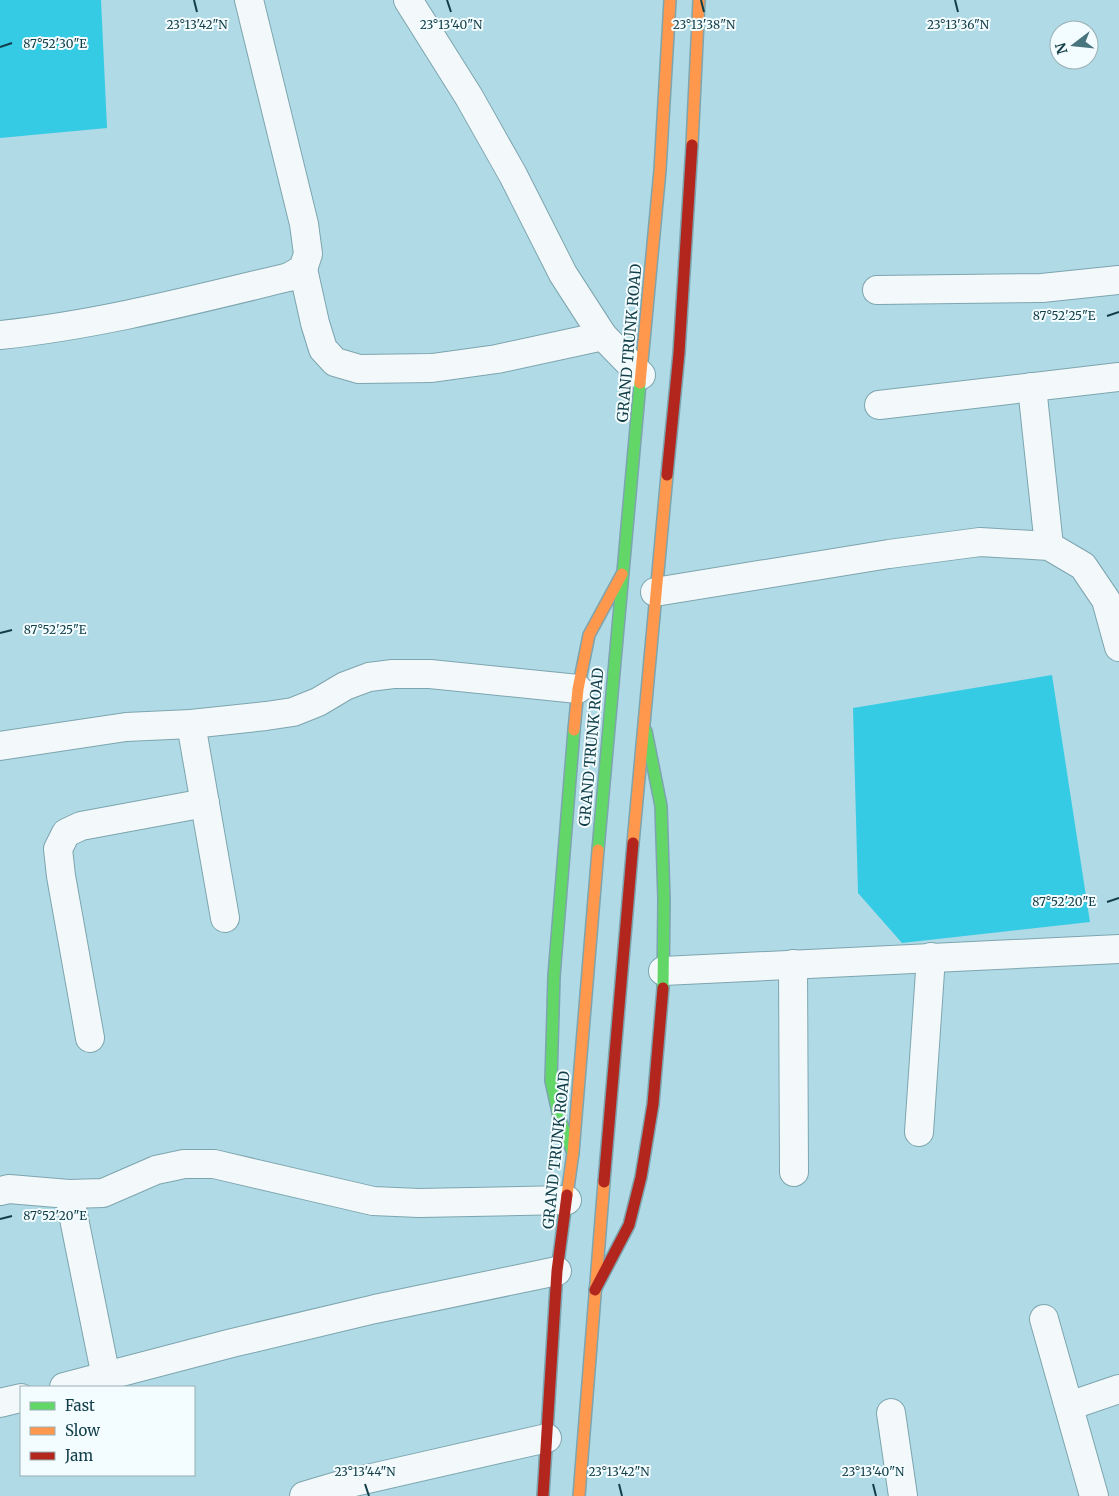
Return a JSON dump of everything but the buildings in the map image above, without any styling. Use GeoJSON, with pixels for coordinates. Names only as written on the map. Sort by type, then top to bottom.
{"type":"FeatureCollection","features":[{"type":"Feature","properties":{"kind":"main road","name":"GRAND TRUNK ROAD"},"geometry":{"type":"LineString","coordinates":[[543,1496],[557,1272],[573,1153],[606,746],[660,170],[670,0]]}},
{"type":"Feature","properties":{"kind":"main road"},"geometry":{"type":"LineString","coordinates":[[579,1496],[594,1291],[655,592],[679,353],[695,98],[699,0]]}},
{"type":"Feature","properties":{"kind":"main road"},"geometry":{"type":"LineString","coordinates":[[573,1153],[559,1117],[551,1081],[554,976],[569,780],[578,689],[588,635],[622,574]]}},
{"type":"Feature","properties":{"kind":"main road"},"geometry":{"type":"LineString","coordinates":[[594,1291],[629,1225],[641,1177],[653,1104],[663,990],[664,900],[661,806],[644,720]]}},
{"type":"Feature","properties":{"kind":"street"},"geometry":{"type":"LineString","coordinates":[[250,0],[304,224],[308,254],[303,268],[314,323],[322,349],[336,362],[359,369],[432,368],[497,359],[603,336]]}},
{"type":"Feature","properties":{"kind":"street"},"geometry":{"type":"LineString","coordinates":[[408,0],[469,97],[513,175],[563,274],[603,336],[641,375]]}},
{"type":"Feature","properties":{"kind":"street"},"geometry":{"type":"LineString","coordinates":[[0,335],[40,331],[127,316],[289,277],[303,268]]}},
{"type":"Feature","properties":{"kind":"street"},"geometry":{"type":"LineString","coordinates":[[877,290],[1042,288],[1119,280]]}},
{"type":"Feature","properties":{"kind":"street"},"geometry":{"type":"LineString","coordinates":[[879,405],[1119,377]]}},
{"type":"Feature","properties":{"kind":"street"},"geometry":{"type":"LineString","coordinates":[[1032,387],[1049,546]]}},
{"type":"Feature","properties":{"kind":"street"},"geometry":{"type":"LineString","coordinates":[[655,592],[889,554],[980,542],[1049,546],[1083,566],[1112,598],[1119,647]]}},
{"type":"Feature","properties":{"kind":"street"},"geometry":{"type":"LineString","coordinates":[[0,746],[126,727],[191,724],[293,712],[318,702],[353,683],[369,677],[393,674],[430,674],[578,689]]}},
{"type":"Feature","properties":{"kind":"street"},"geometry":{"type":"LineString","coordinates":[[191,724],[225,918]]}},
{"type":"Feature","properties":{"kind":"street"},"geometry":{"type":"LineString","coordinates":[[90,1038],[61,876],[58,849],[66,833],[81,826],[205,804]]}},
{"type":"Feature","properties":{"kind":"street"},"geometry":{"type":"LineString","coordinates":[[663,970],[1119,949]]}},
{"type":"Feature","properties":{"kind":"street"},"geometry":{"type":"LineString","coordinates":[[919,1132],[931,957]]}},
{"type":"Feature","properties":{"kind":"street"},"geometry":{"type":"LineString","coordinates":[[793,964],[794,1172]]}},
{"type":"Feature","properties":{"kind":"street"},"geometry":{"type":"LineString","coordinates":[[0,1191],[9,1189],[69,1194],[103,1193],[156,1170],[184,1164],[214,1164],[373,1201],[419,1203],[567,1200]]}},
{"type":"Feature","properties":{"kind":"street"},"geometry":{"type":"LineString","coordinates":[[69,1194],[106,1377]]}},
{"type":"Feature","properties":{"kind":"street"},"geometry":{"type":"LineString","coordinates":[[68,1386],[375,1308],[557,1272]]}},
{"type":"Feature","properties":{"kind":"street"},"geometry":{"type":"LineString","coordinates":[[1044,1318],[1094,1496]]}},
{"type":"Feature","properties":{"kind":"street"},"geometry":{"type":"LineString","coordinates":[[1069,1406],[1119,1389]]}},
{"type":"Feature","properties":{"kind":"street"},"geometry":{"type":"LineString","coordinates":[[0,1403],[20,1398]]}},
{"type":"Feature","properties":{"kind":"street"},"geometry":{"type":"LineString","coordinates":[[891,1413],[903,1496]]}},
{"type":"Feature","properties":{"kind":"street"},"geometry":{"type":"LineString","coordinates":[[304,1496],[342,1485],[547,1438]]}},
{"type":"Feature","properties":{"kind":"water"},"geometry":{"type":"Polygon","coordinates":[[[0,0],[101,0],[107,128],[0,138],[0,0]]]}},
{"type":"Feature","properties":{"kind":"water"},"geometry":{"type":"Polygon","coordinates":[[[1052,675],[1090,922],[902,943],[858,893],[853,708],[1052,675]]]}},
{"type":"Feature","properties":{"kind":"traffic: fast"},"geometry":{"type":"LineString","coordinates":[[598,850],[640,383]]}},
{"type":"Feature","properties":{"kind":"traffic: fast"},"geometry":{"type":"LineString","coordinates":[[573,1153],[559,1117],[551,1081],[554,976],[574,730]]}},
{"type":"Feature","properties":{"kind":"traffic: fast"},"geometry":{"type":"LineString","coordinates":[[646,731],[661,806],[664,900],[663,988]]}},
{"type":"Feature","properties":{"kind":"traffic: slow"},"geometry":{"type":"LineString","coordinates":[[640,383],[660,170],[670,0]]}},
{"type":"Feature","properties":{"kind":"traffic: slow"},"geometry":{"type":"LineString","coordinates":[[692,145],[699,0]]}},
{"type":"Feature","properties":{"kind":"traffic: slow"},"geometry":{"type":"LineString","coordinates":[[633,843],[667,475]]}},
{"type":"Feature","properties":{"kind":"traffic: slow"},"geometry":{"type":"LineString","coordinates":[[574,730],[578,689],[589,635],[622,574]]}},
{"type":"Feature","properties":{"kind":"traffic: slow"},"geometry":{"type":"LineString","coordinates":[[567,1195],[573,1153],[598,850]]}},
{"type":"Feature","properties":{"kind":"traffic: slow"},"geometry":{"type":"LineString","coordinates":[[579,1496],[604,1182]]}},
{"type":"Feature","properties":{"kind":"traffic: jam"},"geometry":{"type":"LineString","coordinates":[[667,475],[679,353],[692,145]]}},
{"type":"Feature","properties":{"kind":"traffic: jam"},"geometry":{"type":"LineString","coordinates":[[604,1182],[633,843]]}},
{"type":"Feature","properties":{"kind":"traffic: jam"},"geometry":{"type":"LineString","coordinates":[[595,1290],[629,1225],[641,1177],[653,1104],[663,988]]}},
{"type":"Feature","properties":{"kind":"traffic: jam"},"geometry":{"type":"LineString","coordinates":[[543,1496],[557,1271],[567,1195]]}}]}
